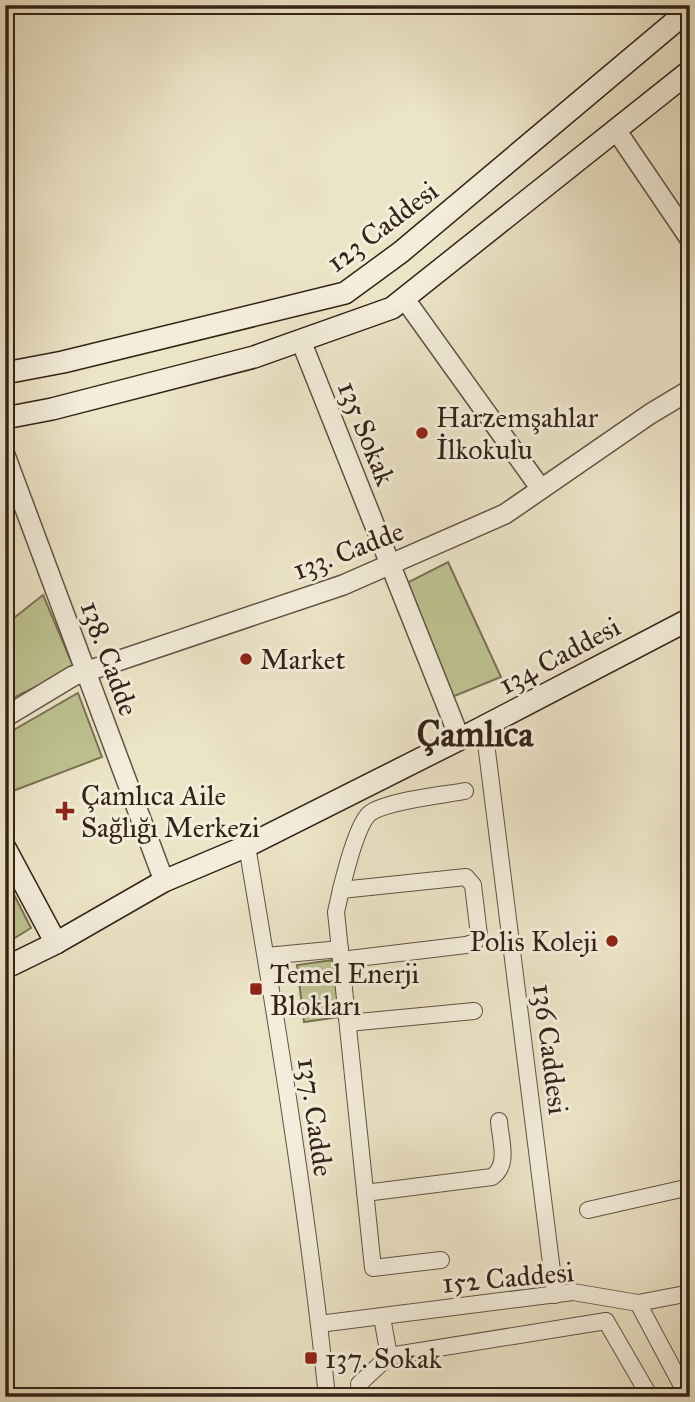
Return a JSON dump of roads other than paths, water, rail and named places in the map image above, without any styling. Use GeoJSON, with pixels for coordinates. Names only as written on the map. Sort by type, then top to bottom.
{"type":"FeatureCollection","features":[{"type":"Feature","properties":{"kind":"main road","name":"123 Caddesi"},"geometry":{"type":"LineString","coordinates":[[5,373],[63,362],[345,293],[401,252],[690,9]]}},
{"type":"Feature","properties":{"kind":"main road"},"geometry":{"type":"LineString","coordinates":[[5,418],[52,409],[254,357],[392,308],[690,71]]}},
{"type":"Feature","properties":{"kind":"main road","name":"134 Caddesi"},"geometry":{"type":"LineString","coordinates":[[5,968],[56,943],[164,881],[247,846],[484,727],[690,619]]}},
{"type":"Feature","properties":{"kind":"main road"},"geometry":{"type":"LineString","coordinates":[[5,848],[56,943]]}},
{"type":"Feature","properties":{"kind":"street"},"geometry":{"type":"LineString","coordinates":[[616,130],[690,239]]}},
{"type":"Feature","properties":{"kind":"street"},"geometry":{"type":"LineString","coordinates":[[404,298],[541,489]]}},
{"type":"Feature","properties":{"kind":"street","name":"135 Sokak"},"geometry":{"type":"LineString","coordinates":[[300,341],[460,739]]}},
{"type":"Feature","properties":{"kind":"street","name":"133. Cadde"},"geometry":{"type":"LineString","coordinates":[[5,717],[73,676],[343,585],[505,514],[650,414],[690,390]]}},
{"type":"Feature","properties":{"kind":"street","name":"138. Cadde"},"geometry":{"type":"LineString","coordinates":[[5,455],[164,881]]}},
{"type":"Feature","properties":{"kind":"street","name":"136 Caddesi"},"geometry":{"type":"LineString","coordinates":[[484,727],[555,1294]]}},
{"type":"Feature","properties":{"kind":"street"},"geometry":{"type":"LineString","coordinates":[[441,1260],[373,1268],[336,912],[360,829],[367,816],[376,809],[393,804],[465,791]]}},
{"type":"Feature","properties":{"kind":"street","name":"137. Cadde"},"geometry":{"type":"LineString","coordinates":[[247,846],[266,956],[327,1397]]}},
{"type":"Feature","properties":{"kind":"street"},"geometry":{"type":"LineString","coordinates":[[266,956],[466,945],[475,942],[479,935],[473,885],[466,877],[341,890]]}},
{"type":"Feature","properties":{"kind":"street"},"geometry":{"type":"LineString","coordinates":[[348,1023],[474,1011]]}},
{"type":"Feature","properties":{"kind":"street"},"geometry":{"type":"LineString","coordinates":[[365,1193],[492,1177],[503,1165],[499,1121]]}},
{"type":"Feature","properties":{"kind":"street"},"geometry":{"type":"LineString","coordinates":[[588,1210],[690,1187]]}},
{"type":"Feature","properties":{"kind":"street","name":"152 Caddesi"},"geometry":{"type":"LineString","coordinates":[[319,1324],[573,1292],[638,1303]]}},
{"type":"Feature","properties":{"kind":"street"},"geometry":{"type":"LineString","coordinates":[[688,1397],[638,1303],[685,1294],[690,1296]]}},
{"type":"Feature","properties":{"kind":"street"},"geometry":{"type":"LineString","coordinates":[[382,1317],[389,1356]]}},
{"type":"Feature","properties":{"kind":"street"},"geometry":{"type":"LineString","coordinates":[[361,1397],[359,1384],[389,1356],[606,1321],[650,1397]]}},
{"type":"Feature","properties":{"kind":"place","name":"Harzemşahlar İlkokulu"},"geometry":{"type":"Point","coordinates":[422,433]}},
{"type":"Feature","properties":{"kind":"place","name":"Market"},"geometry":{"type":"Point","coordinates":[246,659]}},
{"type":"Feature","properties":{"kind":"place","name":"Çamlıca Aile Sağlığı Merkezi"},"geometry":{"type":"Point","coordinates":[65,811]}},
{"type":"Feature","properties":{"kind":"place","name":"Polis Koleji"},"geometry":{"type":"Point","coordinates":[612,941]}},
{"type":"Feature","properties":{"kind":"place","name":"Temel Enerji Blokları"},"geometry":{"type":"Point","coordinates":[256,989]}},
{"type":"Feature","properties":{"kind":"place","name":"137. Sokak"},"geometry":{"type":"Point","coordinates":[311,1358]}},
{"type":"Feature","properties":{"kind":"district","name":"Çamlıca"},"geometry":{"type":"Point","coordinates":[475,734]}}]}
